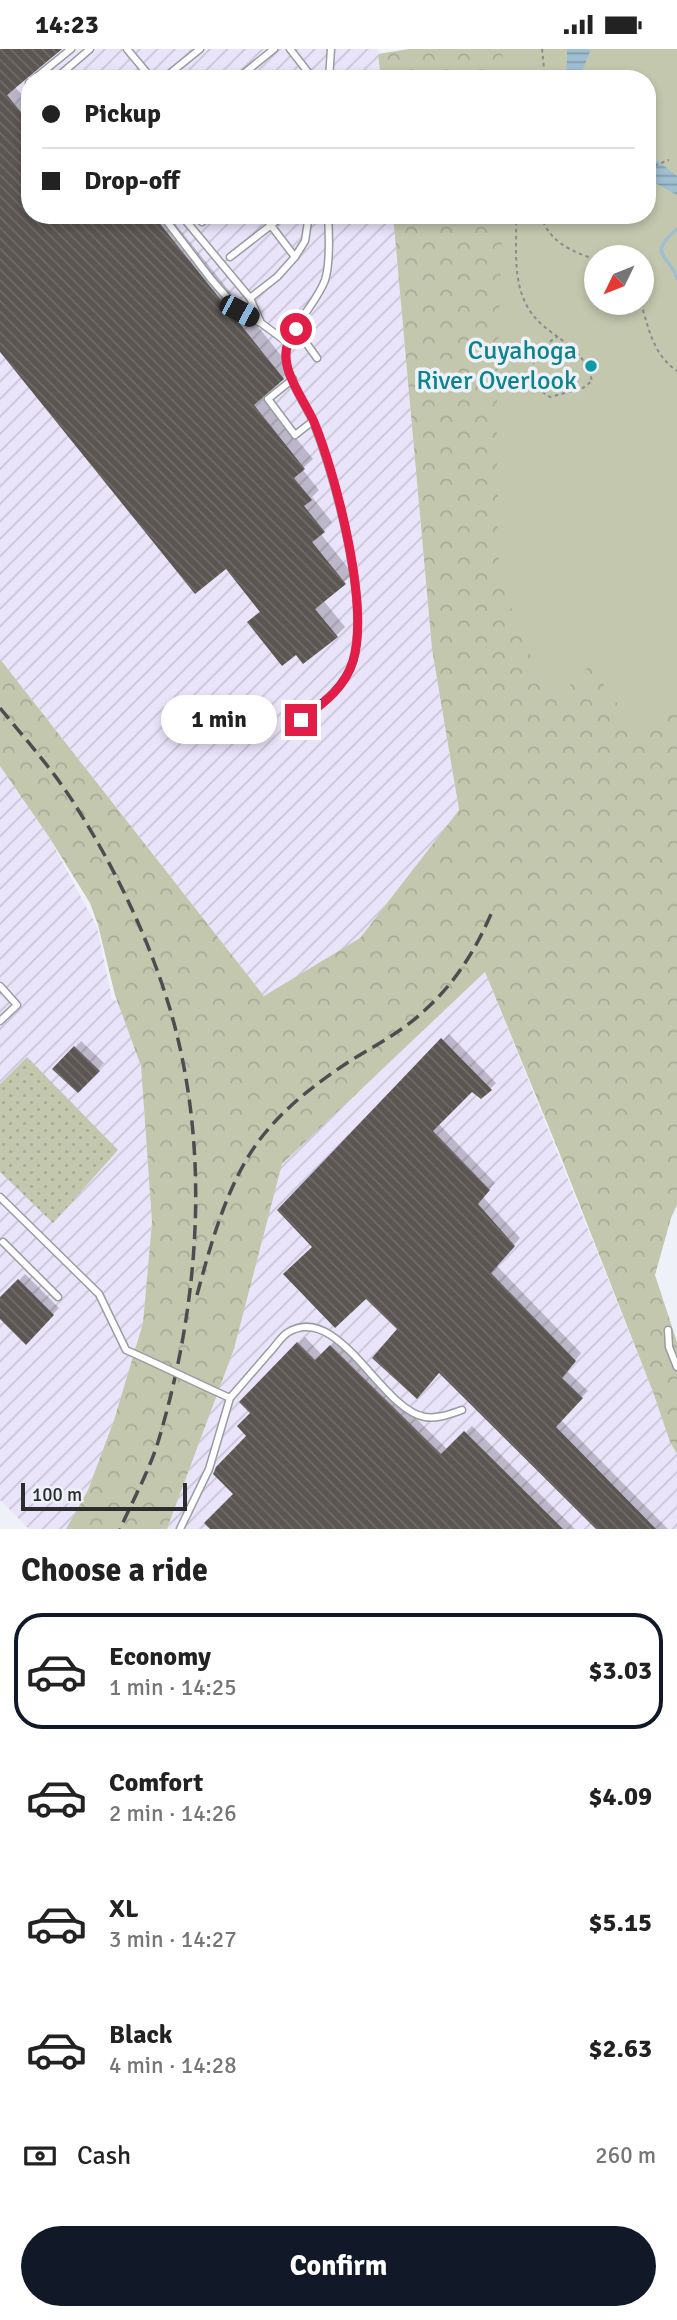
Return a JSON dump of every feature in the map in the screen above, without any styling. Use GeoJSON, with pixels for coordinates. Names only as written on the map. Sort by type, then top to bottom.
{"type":"FeatureCollection","features":[{"type":"Feature","properties":{"kind":"lane"},"geometry":{"type":"LineString","coordinates":[[45,70],[71,49]]}},
{"type":"Feature","properties":{"kind":"lane"},"geometry":{"type":"LineString","coordinates":[[66,70],[90,49]]}},
{"type":"Feature","properties":{"kind":"lane"},"geometry":{"type":"LineString","coordinates":[[127,49],[144,70]]}},
{"type":"Feature","properties":{"kind":"lane"},"geometry":{"type":"LineString","coordinates":[[174,70],[200,49]]}},
{"type":"Feature","properties":{"kind":"lane"},"geometry":{"type":"LineString","coordinates":[[248,70],[274,49]]}},
{"type":"Feature","properties":{"kind":"lane"},"geometry":{"type":"LineString","coordinates":[[290,49],[304,70]]}},
{"type":"Feature","properties":{"kind":"lane"},"geometry":{"type":"LineString","coordinates":[[330,70],[331,49]]}},
{"type":"Feature","properties":{"kind":"lane"},"geometry":{"type":"LineString","coordinates":[[169,224],[239,311],[288,343]]}},
{"type":"Feature","properties":{"kind":"lane"},"geometry":{"type":"LineString","coordinates":[[188,224],[250,298],[261,323]]}},
{"type":"Feature","properties":{"kind":"lane"},"geometry":{"type":"LineString","coordinates":[[250,298],[277,277],[295,257],[305,241],[308,224]]}},
{"type":"Feature","properties":{"kind":"lane"},"geometry":{"type":"LineString","coordinates":[[301,720],[335,693],[353,662],[358,621],[356,591],[336,489],[313,421],[286,359],[288,343],[315,302],[326,277],[328,224]]}},
{"type":"Feature","properties":{"kind":"lane"},"geometry":{"type":"LineString","coordinates":[[230,257],[271,225],[295,257]]}},
{"type":"Feature","properties":{"kind":"lane"},"geometry":{"type":"LineString","coordinates":[[296,329],[317,358]]}},
{"type":"Feature","properties":{"kind":"lane"},"geometry":{"type":"LineString","coordinates":[[293,379],[268,399],[295,435],[313,421]]}},
{"type":"Feature","properties":{"kind":"lane"},"geometry":{"type":"LineString","coordinates":[[0,986],[17,1005],[0,1021]]}},
{"type":"Feature","properties":{"kind":"lane"},"geometry":{"type":"LineString","coordinates":[[0,1197],[99,1294],[126,1350],[230,1398]]}},
{"type":"Feature","properties":{"kind":"lane"},"geometry":{"type":"LineString","coordinates":[[1,1242],[58,1297]]}},
{"type":"Feature","properties":{"kind":"lane"},"geometry":{"type":"LineString","coordinates":[[180,1529],[209,1469],[230,1398],[286,1334],[302,1327],[318,1329],[339,1341],[405,1408],[424,1417],[442,1417],[462,1410]]}},
{"type":"Feature","properties":{"kind":"lane"},"geometry":{"type":"LineString","coordinates":[[668,1330],[669,1347],[677,1367]]}},
{"type":"Feature","properties":{"kind":"path"},"geometry":{"type":"LineString","coordinates":[[542,49],[544,70]]}},
{"type":"Feature","properties":{"kind":"path"},"geometry":{"type":"LineString","coordinates":[[656,165],[669,160]]}},
{"type":"Feature","properties":{"kind":"path"},"geometry":{"type":"LineString","coordinates":[[516,224],[517,271],[522,296],[542,325],[558,336],[576,349],[589,367],[592,381],[575,391],[550,397],[539,390],[532,380],[534,362],[540,351],[558,336]]}},
{"type":"Feature","properties":{"kind":"path"},"geometry":{"type":"LineString","coordinates":[[544,224],[561,244],[584,256]]}},
{"type":"Feature","properties":{"kind":"path"},"geometry":{"type":"LineString","coordinates":[[645,315],[658,353],[677,371]]}},
{"type":"Feature","properties":{"kind":"shaded area"},"geometry":{"type":"Polygon","coordinates":[[[0,49],[378,49],[380,70],[21,70],[21,224],[394,224],[432,649],[459,811],[360,938],[265,997],[0,659],[0,49]]]}},
{"type":"Feature","properties":{"kind":"shaded area"},"geometry":{"type":"Polygon","coordinates":[[[0,766],[49,837],[97,927],[112,999],[122,1003],[141,1066],[152,1222],[143,1323],[114,1420],[88,1490],[66,1529],[29,1529],[0,1500],[0,766]]]}},
{"type":"Feature","properties":{"kind":"shaded area"},"geometry":{"type":"Polygon","coordinates":[[[485,972],[677,1454],[677,1529],[167,1529],[234,1349],[282,1163],[485,972]]]}},
{"type":"Feature","properties":{"kind":"green space"},"geometry":{"type":"Polygon","coordinates":[[[409,49],[567,49],[564,70],[380,70],[378,54],[409,49]]]}},
{"type":"Feature","properties":{"kind":"green space"},"geometry":{"type":"Polygon","coordinates":[[[503,49],[677,49],[677,707],[643,740],[590,665],[555,700],[530,654],[510,605],[499,563],[497,427],[503,224],[656,224],[656,70],[502,70],[503,49]]]}},
{"type":"Feature","properties":{"kind":"green space"},"geometry":{"type":"Polygon","coordinates":[[[677,195],[677,1205],[655,1275],[677,1342],[677,1454],[670,1442],[557,1147],[485,972],[282,1164],[234,1349],[167,1529],[66,1529],[88,1490],[114,1420],[143,1323],[152,1222],[141,1066],[115,995],[90,903],[0,766],[0,659],[264,996],[360,938],[459,810],[432,649],[394,224],[656,224],[656,209],[677,195]]]}},
{"type":"Feature","properties":{"kind":"green space"},"geometry":{"type":"Polygon","coordinates":[[[27,1057],[118,1150],[53,1223],[0,1172],[0,1084],[27,1057]]]}},
{"type":"Feature","properties":{"kind":"water"},"geometry":{"type":"Polygon","coordinates":[[[567,49],[591,49],[583,70],[566,70],[567,49]]]}},
{"type":"Feature","properties":{"kind":"water"},"geometry":{"type":"Polygon","coordinates":[[[656,160],[677,176],[677,195],[656,183],[656,160]]]}},
{"type":"Feature","properties":{"kind":"building"},"geometry":{"type":"Polygon","coordinates":[[[0,49],[62,49],[37,70],[21,70],[21,83],[7,95],[21,112],[21,224],[160,224],[284,379],[254,405],[305,469],[294,478],[312,500],[304,506],[325,532],[312,542],[346,584],[315,609],[338,637],[303,664],[296,655],[282,666],[247,622],[260,612],[226,569],[195,594],[0,352],[0,49]]]}},
{"type":"Feature","properties":{"kind":"building"},"geometry":{"type":"Polygon","coordinates":[[[441,1038],[492,1090],[481,1099],[472,1092],[433,1131],[490,1190],[478,1204],[515,1246],[491,1273],[576,1361],[562,1378],[583,1398],[556,1427],[656,1529],[596,1529],[439,1373],[417,1399],[372,1358],[397,1329],[366,1299],[335,1328],[283,1274],[312,1247],[277,1210],[441,1038]]]}},
{"type":"Feature","properties":{"kind":"building"},"geometry":{"type":"Polygon","coordinates":[[[74,1046],[100,1071],[78,1093],[52,1069],[74,1046]]]}},
{"type":"Feature","properties":{"kind":"building"},"geometry":{"type":"Polygon","coordinates":[[[18,1279],[54,1315],[26,1345],[0,1319],[0,1297],[18,1279]]]}},
{"type":"Feature","properties":{"kind":"building"},"geometry":{"type":"Polygon","coordinates":[[[297,1342],[315,1360],[330,1345],[441,1454],[464,1431],[563,1529],[210,1529],[204,1523],[233,1494],[213,1474],[216,1467],[246,1436],[237,1426],[250,1413],[239,1402],[297,1342]]]}},
{"type":"Feature","properties":{"kind":"waterway"},"geometry":{"type":"LineString","coordinates":[[677,229],[661,250],[677,278]]}},
{"type":"Feature","properties":{"kind":"railway"},"geometry":{"type":"LineString","coordinates":[[0,708],[68,795],[105,856],[130,905],[170,1009],[183,1062],[191,1116],[195,1226],[183,1335],[158,1442],[120,1529]]}},
{"type":"Feature","properties":{"kind":"railway"},"geometry":{"type":"LineString","coordinates":[[197,1295],[215,1232],[231,1189],[252,1150],[265,1133],[315,1085],[417,1018],[436,1000],[463,966],[491,914]]}},
{"type":"Feature","properties":{"kind":"place","name":"Cuyahoga River Overlook"},"geometry":{"type":"Point","coordinates":[591,366]}},
{"type":"Feature","properties":{"kind":"route"},"geometry":{"type":"LineString","coordinates":[[296,329],[288,343],[286,359],[313,421],[336,489],[356,591],[358,621],[353,662],[335,693],[301,720]]}}]}
